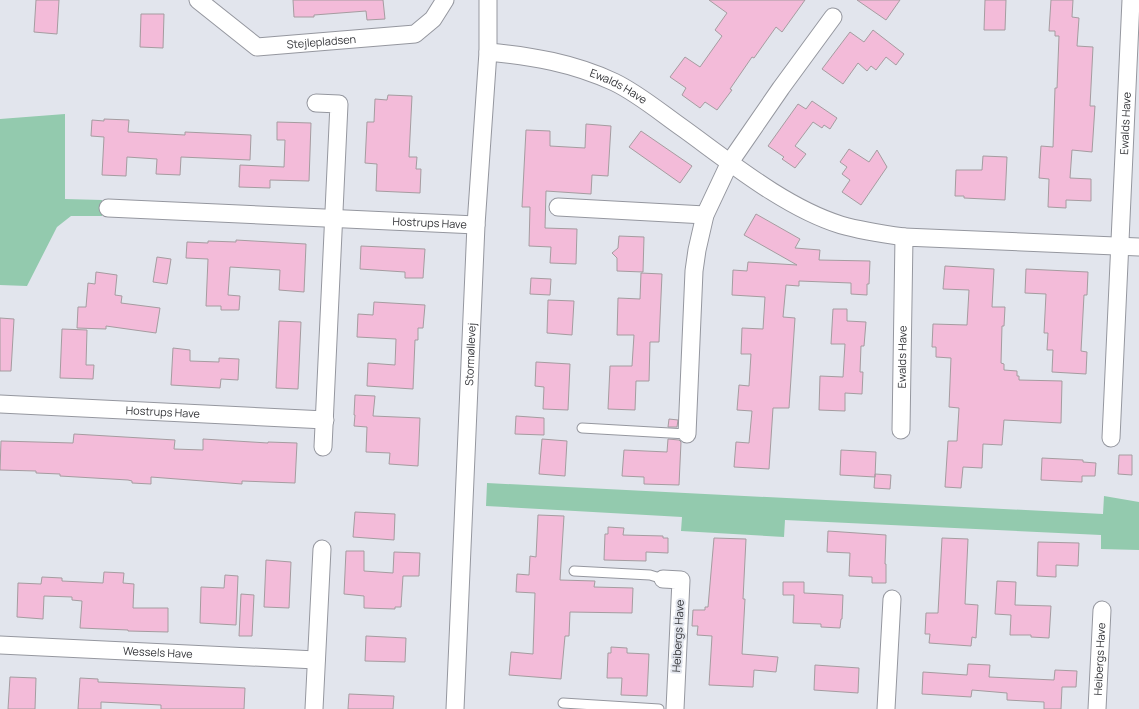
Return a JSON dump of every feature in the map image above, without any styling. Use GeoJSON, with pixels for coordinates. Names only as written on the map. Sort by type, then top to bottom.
{"type":"FeatureCollection","features":[{"type":"Feature","properties":{"kind":"street","name":"Stejlepladsen"},"geometry":{"type":"LineString","coordinates":[[198,0],[257,48],[415,34],[433,19],[445,0]]}},
{"type":"Feature","properties":{"kind":"street","name":"Stormøllevej"},"geometry":{"type":"LineString","coordinates":[[455,709],[476,225],[488,52],[488,0]]}},
{"type":"Feature","properties":{"kind":"street","name":"Ewalds Have"},"geometry":{"type":"LineString","coordinates":[[1111,438],[1131,0]]}},
{"type":"Feature","properties":{"kind":"street"},"geometry":{"type":"LineString","coordinates":[[687,434],[694,271],[705,215],[730,162],[782,86],[833,17]]}},
{"type":"Feature","properties":{"kind":"street","name":"Ewalds Have"},"geometry":{"type":"LineString","coordinates":[[488,52],[530,56],[549,60],[594,73],[615,82],[648,103],[730,162],[789,200],[821,217],[841,225],[874,233],[904,237],[1139,248]]}},
{"type":"Feature","properties":{"kind":"street"},"geometry":{"type":"LineString","coordinates":[[316,103],[339,104],[323,447]]}},
{"type":"Feature","properties":{"kind":"street"},"geometry":{"type":"LineString","coordinates":[[558,207],[705,215]]}},
{"type":"Feature","properties":{"kind":"street","name":"Hostrups Have"},"geometry":{"type":"LineString","coordinates":[[108,208],[334,217],[476,225]]}},
{"type":"Feature","properties":{"kind":"street","name":"Ewalds Have"},"geometry":{"type":"LineString","coordinates":[[901,430],[904,237]]}},
{"type":"Feature","properties":{"kind":"street","name":"Hostrups Have"},"geometry":{"type":"LineString","coordinates":[[0,404],[325,420]]}},
{"type":"Feature","properties":{"kind":"street"},"geometry":{"type":"LineString","coordinates":[[314,709],[322,549]]}},
{"type":"Feature","properties":{"kind":"street","name":"Heibergs Have"},"geometry":{"type":"LineString","coordinates":[[663,580],[681,580],[675,709]]}},
{"type":"Feature","properties":{"kind":"street"},"geometry":{"type":"LineString","coordinates":[[886,709],[892,599]]}},
{"type":"Feature","properties":{"kind":"street","name":"Heibergs Have"},"geometry":{"type":"LineString","coordinates":[[1097,709],[1102,610]]}},
{"type":"Feature","properties":{"kind":"street","name":"Wessels Have"},"geometry":{"type":"LineString","coordinates":[[0,645],[316,660]]}},
{"type":"Feature","properties":{"kind":"lane"},"geometry":{"type":"LineString","coordinates":[[582,428],[687,434]]}},
{"type":"Feature","properties":{"kind":"lane"},"geometry":{"type":"LineString","coordinates":[[574,571],[650,575],[663,580]]}},
{"type":"Feature","properties":{"kind":"lane"},"geometry":{"type":"LineString","coordinates":[[563,703],[659,709]]}},
{"type":"Feature","properties":{"kind":"green space"},"geometry":{"type":"Polygon","coordinates":[[[65,114],[65,199],[102,200],[102,216],[71,216],[57,227],[27,286],[0,285],[0,119],[65,114]]]}},
{"type":"Feature","properties":{"kind":"green space"},"geometry":{"type":"Polygon","coordinates":[[[487,483],[1103,514],[1104,496],[1139,502],[1139,550],[1101,549],[1101,535],[785,520],[784,537],[681,531],[682,517],[486,506],[487,483]]]}},
{"type":"Feature","properties":{"kind":"building"},"geometry":{"type":"Polygon","coordinates":[[[36,0],[59,0],[57,34],[34,32],[36,0]]]}},
{"type":"Feature","properties":{"kind":"building"},"geometry":{"type":"Polygon","coordinates":[[[293,0],[383,0],[385,19],[367,20],[366,11],[314,15],[314,17],[294,17],[293,0]]]}},
{"type":"Feature","properties":{"kind":"building"},"geometry":{"type":"Polygon","coordinates":[[[709,0],[805,0],[782,32],[776,27],[754,58],[752,57],[730,89],[732,90],[717,110],[705,102],[700,108],[682,95],[686,88],[670,77],[685,57],[700,67],[722,36],[715,30],[727,13],[709,0]]]}},
{"type":"Feature","properties":{"kind":"building"},"geometry":{"type":"Polygon","coordinates":[[[857,0],[900,0],[886,20],[857,0]]]}},
{"type":"Feature","properties":{"kind":"building"},"geometry":{"type":"Polygon","coordinates":[[[985,0],[1006,0],[1005,30],[984,30],[985,0]]]}},
{"type":"Feature","properties":{"kind":"building"},"geometry":{"type":"Polygon","coordinates":[[[1051,0],[1073,0],[1072,17],[1079,18],[1077,46],[1093,47],[1090,106],[1095,106],[1092,152],[1072,150],[1070,178],[1091,179],[1091,201],[1066,200],[1066,208],[1048,207],[1049,179],[1039,178],[1041,146],[1053,147],[1055,88],[1057,88],[1059,36],[1055,36],[1055,31],[1049,31],[1051,0]]]}},
{"type":"Feature","properties":{"kind":"building"},"geometry":{"type":"Polygon","coordinates":[[[141,14],[164,14],[163,48],[140,47],[141,14]]]}},
{"type":"Feature","properties":{"kind":"building"},"geometry":{"type":"Polygon","coordinates":[[[873,30],[904,54],[896,65],[886,57],[876,70],[871,66],[867,71],[858,63],[843,84],[822,69],[850,32],[864,42],[873,30]]]}},
{"type":"Feature","properties":{"kind":"building"},"geometry":{"type":"Polygon","coordinates":[[[388,95],[412,96],[409,157],[417,157],[416,169],[421,169],[420,193],[376,191],[377,164],[365,163],[367,122],[374,122],[375,99],[387,100],[388,95]]]}},
{"type":"Feature","properties":{"kind":"building"},"geometry":{"type":"Polygon","coordinates":[[[812,101],[837,118],[830,129],[824,125],[822,128],[813,122],[795,146],[806,154],[795,168],[782,159],[784,157],[768,146],[798,104],[806,109],[812,101]]]}},
{"type":"Feature","properties":{"kind":"building"},"geometry":{"type":"Polygon","coordinates":[[[104,119],[129,120],[128,132],[185,135],[185,132],[251,135],[250,160],[181,157],[180,175],[156,174],[157,159],[127,157],[126,176],[102,175],[104,137],[91,136],[92,120],[104,121],[104,119]]]}},
{"type":"Feature","properties":{"kind":"building"},"geometry":{"type":"Polygon","coordinates":[[[277,122],[311,123],[309,181],[270,180],[270,188],[239,187],[240,165],[284,167],[285,140],[277,140],[277,122]]]}},
{"type":"Feature","properties":{"kind":"building"},"geometry":{"type":"Polygon","coordinates":[[[586,124],[611,126],[608,176],[592,175],[591,194],[546,191],[545,228],[577,229],[576,264],[550,263],[551,247],[529,246],[530,207],[522,207],[526,130],[550,131],[550,146],[585,148],[586,124]]]}},
{"type":"Feature","properties":{"kind":"building"},"geometry":{"type":"Polygon","coordinates":[[[641,131],[692,166],[680,183],[629,147],[641,131]]]}},
{"type":"Feature","properties":{"kind":"building"},"geometry":{"type":"Polygon","coordinates":[[[849,149],[869,162],[877,150],[887,167],[861,205],[842,192],[850,180],[842,174],[847,167],[840,162],[849,149]]]}},
{"type":"Feature","properties":{"kind":"building"},"geometry":{"type":"Polygon","coordinates":[[[983,156],[1007,157],[1005,200],[964,198],[964,196],[955,196],[956,170],[982,170],[983,156]]]}},
{"type":"Feature","properties":{"kind":"building"},"geometry":{"type":"Polygon","coordinates":[[[756,214],[800,239],[795,248],[820,250],[819,260],[870,261],[867,295],[851,294],[851,283],[799,281],[799,286],[786,285],[783,317],[795,318],[789,408],[773,408],[769,469],[734,467],[736,442],[749,443],[752,411],[737,410],[739,385],[749,386],[751,354],[741,354],[742,328],[763,329],[765,297],[732,295],[733,270],[747,271],[748,262],[797,265],[744,235],[756,214]]]}},
{"type":"Feature","properties":{"kind":"building"},"geometry":{"type":"Polygon","coordinates":[[[619,236],[644,237],[643,272],[617,271],[617,258],[612,253],[618,248],[619,236]]]}},
{"type":"Feature","properties":{"kind":"building"},"geometry":{"type":"Polygon","coordinates":[[[236,240],[306,244],[304,292],[279,290],[280,270],[230,267],[228,295],[240,296],[239,310],[221,310],[221,306],[206,306],[208,259],[186,258],[187,242],[236,242],[236,240]]]}},
{"type":"Feature","properties":{"kind":"building"},"geometry":{"type":"Polygon","coordinates":[[[361,246],[425,249],[423,278],[405,278],[405,272],[360,269],[361,246]]]}},
{"type":"Feature","properties":{"kind":"building"},"geometry":{"type":"Polygon","coordinates":[[[157,257],[171,259],[167,284],[153,282],[157,257]]]}},
{"type":"Feature","properties":{"kind":"building"},"geometry":{"type":"Polygon","coordinates":[[[945,266],[994,269],[992,307],[1005,307],[1004,326],[1002,326],[1001,363],[1004,364],[1004,370],[1017,371],[1019,380],[1062,381],[1061,423],[1004,420],[1002,445],[983,444],[982,468],[963,467],[961,488],[945,487],[948,441],[957,441],[959,408],[949,407],[951,358],[936,357],[936,347],[932,347],[933,324],[967,325],[969,290],[943,289],[945,266]]]}},
{"type":"Feature","properties":{"kind":"building"},"geometry":{"type":"Polygon","coordinates":[[[1026,269],[1088,272],[1087,295],[1084,295],[1081,351],[1087,352],[1086,374],[1052,372],[1053,350],[1047,350],[1048,333],[1044,333],[1046,294],[1025,293],[1026,269]]]}},
{"type":"Feature","properties":{"kind":"building"},"geometry":{"type":"Polygon","coordinates":[[[96,272],[117,275],[115,295],[122,296],[121,303],[160,308],[156,333],[106,326],[106,329],[77,328],[78,307],[86,307],[88,283],[95,284],[96,272]]]}},
{"type":"Feature","properties":{"kind":"building"},"geometry":{"type":"Polygon","coordinates":[[[641,273],[662,274],[659,342],[650,342],[649,381],[636,381],[635,410],[608,409],[610,366],[632,366],[634,335],[617,335],[618,298],[640,299],[641,273]]]}},
{"type":"Feature","properties":{"kind":"building"},"geometry":{"type":"Polygon","coordinates":[[[531,278],[551,279],[550,295],[530,294],[531,278]]]}},
{"type":"Feature","properties":{"kind":"building"},"geometry":{"type":"Polygon","coordinates":[[[548,300],[574,301],[572,335],[547,333],[548,300]]]}},
{"type":"Feature","properties":{"kind":"building"},"geometry":{"type":"Polygon","coordinates":[[[374,302],[425,305],[423,328],[418,328],[418,340],[415,340],[413,389],[367,386],[368,363],[395,365],[396,339],[357,337],[358,314],[373,315],[374,302]]]}},
{"type":"Feature","properties":{"kind":"building"},"geometry":{"type":"Polygon","coordinates":[[[833,309],[847,309],[847,321],[866,322],[864,346],[861,346],[860,372],[863,372],[862,394],[845,393],[845,411],[819,410],[820,376],[843,377],[845,344],[831,344],[833,309]]]}},
{"type":"Feature","properties":{"kind":"building"},"geometry":{"type":"Polygon","coordinates":[[[0,318],[14,319],[11,371],[0,371],[0,318]]]}},
{"type":"Feature","properties":{"kind":"building"},"geometry":{"type":"Polygon","coordinates":[[[279,321],[301,322],[298,389],[276,388],[279,321]]]}},
{"type":"Feature","properties":{"kind":"building"},"geometry":{"type":"Polygon","coordinates":[[[62,329],[87,330],[86,365],[94,365],[93,379],[60,378],[62,329]]]}},
{"type":"Feature","properties":{"kind":"building"},"geometry":{"type":"Polygon","coordinates":[[[173,348],[190,350],[190,361],[219,362],[219,358],[239,359],[238,380],[221,379],[220,388],[171,385],[173,348]]]}},
{"type":"Feature","properties":{"kind":"building"},"geometry":{"type":"Polygon","coordinates":[[[536,362],[570,364],[568,410],[543,409],[544,387],[535,386],[536,362]]]}},
{"type":"Feature","properties":{"kind":"building"},"geometry":{"type":"Polygon","coordinates":[[[355,395],[375,396],[373,416],[420,418],[418,466],[389,464],[390,453],[366,452],[367,427],[354,426],[355,395]]]}},
{"type":"Feature","properties":{"kind":"building"},"geometry":{"type":"Polygon","coordinates":[[[516,416],[544,418],[544,435],[515,434],[516,416]]]}},
{"type":"Feature","properties":{"kind":"building"},"geometry":{"type":"Polygon","coordinates":[[[669,419],[678,420],[677,427],[668,427],[669,419]]]}},
{"type":"Feature","properties":{"kind":"building"},"geometry":{"type":"Polygon","coordinates":[[[74,434],[175,440],[174,449],[203,450],[203,439],[268,443],[297,443],[295,483],[242,481],[242,484],[151,477],[151,484],[132,483],[132,481],[128,480],[60,476],[60,474],[36,473],[36,471],[0,470],[1,441],[73,443],[74,434]]]}},
{"type":"Feature","properties":{"kind":"building"},"geometry":{"type":"Polygon","coordinates":[[[542,439],[567,441],[565,476],[539,474],[542,439]]]}},
{"type":"Feature","properties":{"kind":"building"},"geometry":{"type":"Polygon","coordinates":[[[668,439],[679,440],[681,442],[679,485],[644,484],[644,477],[622,476],[624,450],[667,452],[668,439]]]}},
{"type":"Feature","properties":{"kind":"building"},"geometry":{"type":"Polygon","coordinates":[[[841,450],[876,452],[875,477],[840,475],[841,450]]]}},
{"type":"Feature","properties":{"kind":"building"},"geometry":{"type":"Polygon","coordinates":[[[1119,455],[1132,455],[1132,475],[1118,474],[1119,455]]]}},
{"type":"Feature","properties":{"kind":"building"},"geometry":{"type":"Polygon","coordinates":[[[1042,458],[1083,460],[1083,462],[1096,463],[1095,476],[1082,476],[1082,482],[1041,480],[1042,458]]]}},
{"type":"Feature","properties":{"kind":"building"},"geometry":{"type":"Polygon","coordinates":[[[875,474],[891,475],[890,489],[874,488],[875,474]]]}},
{"type":"Feature","properties":{"kind":"building"},"geometry":{"type":"Polygon","coordinates":[[[355,512],[395,514],[394,540],[353,537],[355,512]]]}},
{"type":"Feature","properties":{"kind":"building"},"geometry":{"type":"Polygon","coordinates":[[[538,515],[564,516],[560,580],[595,581],[594,587],[633,588],[632,613],[570,612],[569,636],[565,636],[561,679],[509,675],[511,652],[533,654],[535,593],[516,592],[517,574],[529,575],[530,556],[536,557],[538,515]]]}},
{"type":"Feature","properties":{"kind":"building"},"geometry":{"type":"Polygon","coordinates":[[[608,527],[624,528],[623,535],[663,536],[663,538],[668,538],[668,553],[646,552],[646,561],[604,560],[605,534],[608,534],[608,527]]]}},
{"type":"Feature","properties":{"kind":"building"},"geometry":{"type":"Polygon","coordinates":[[[828,531],[886,535],[886,583],[872,583],[872,577],[849,576],[850,553],[827,552],[828,531]]]}},
{"type":"Feature","properties":{"kind":"building"},"geometry":{"type":"Polygon","coordinates":[[[714,538],[746,539],[742,654],[778,657],[776,672],[754,670],[753,687],[709,685],[712,636],[697,635],[698,626],[692,626],[693,610],[705,610],[705,607],[708,607],[714,538]]]}},
{"type":"Feature","properties":{"kind":"building"},"geometry":{"type":"Polygon","coordinates":[[[942,538],[968,539],[965,604],[978,605],[976,638],[972,637],[971,646],[929,643],[930,634],[925,634],[926,613],[938,613],[942,538]]]}},
{"type":"Feature","properties":{"kind":"building"},"geometry":{"type":"Polygon","coordinates":[[[1038,542],[1079,543],[1078,566],[1056,565],[1056,577],[1037,576],[1038,542]]]}},
{"type":"Feature","properties":{"kind":"building"},"geometry":{"type":"Polygon","coordinates":[[[346,551],[364,551],[364,571],[393,573],[394,552],[420,553],[419,576],[403,576],[401,607],[395,607],[395,609],[364,608],[364,596],[344,594],[346,551]]]}},
{"type":"Feature","properties":{"kind":"building"},"geometry":{"type":"Polygon","coordinates":[[[266,560],[291,562],[289,608],[264,607],[266,560]]]}},
{"type":"Feature","properties":{"kind":"building"},"geometry":{"type":"Polygon","coordinates":[[[104,572],[124,573],[123,583],[134,584],[133,608],[168,608],[168,632],[80,628],[82,601],[72,600],[72,597],[44,596],[43,619],[17,617],[18,583],[41,584],[42,577],[62,578],[62,581],[103,583],[104,572]]]}},
{"type":"Feature","properties":{"kind":"building"},"geometry":{"type":"Polygon","coordinates":[[[225,575],[238,576],[236,625],[200,623],[201,587],[224,588],[225,575]]]}},
{"type":"Feature","properties":{"kind":"building"},"geometry":{"type":"Polygon","coordinates":[[[997,581],[1016,582],[1015,605],[1051,606],[1049,638],[1031,637],[1031,635],[1010,635],[1011,615],[995,614],[997,581]]]}},
{"type":"Feature","properties":{"kind":"building"},"geometry":{"type":"Polygon","coordinates":[[[783,582],[804,582],[804,593],[843,595],[840,628],[821,627],[821,624],[793,623],[794,595],[783,595],[783,582]]]}},
{"type":"Feature","properties":{"kind":"building"},"geometry":{"type":"Polygon","coordinates":[[[241,594],[254,595],[252,636],[239,636],[241,594]]]}},
{"type":"Feature","properties":{"kind":"building"},"geometry":{"type":"Polygon","coordinates":[[[366,636],[406,638],[405,662],[365,661],[366,636]]]}},
{"type":"Feature","properties":{"kind":"building"},"geometry":{"type":"Polygon","coordinates":[[[611,647],[627,648],[627,653],[649,654],[647,696],[621,695],[622,678],[607,678],[608,653],[611,653],[611,647]]]}},
{"type":"Feature","properties":{"kind":"building"},"geometry":{"type":"Polygon","coordinates":[[[968,664],[990,665],[989,677],[1054,680],[1055,670],[1077,671],[1076,687],[1062,687],[1061,709],[1044,709],[1044,702],[1007,700],[1007,693],[972,690],[971,697],[922,694],[923,672],[967,675],[968,664]]]}},
{"type":"Feature","properties":{"kind":"building"},"geometry":{"type":"Polygon","coordinates":[[[815,665],[859,668],[858,693],[814,690],[815,665]]]}},
{"type":"Feature","properties":{"kind":"building"},"geometry":{"type":"Polygon","coordinates":[[[10,677],[36,678],[35,709],[8,709],[10,677]]]}},
{"type":"Feature","properties":{"kind":"building"},"geometry":{"type":"Polygon","coordinates":[[[80,678],[98,679],[98,682],[245,688],[244,709],[161,709],[161,705],[101,702],[101,709],[78,709],[80,678]]]}},
{"type":"Feature","properties":{"kind":"building"},"geometry":{"type":"Polygon","coordinates":[[[349,694],[394,696],[393,709],[348,709],[349,694]]]}}]}
